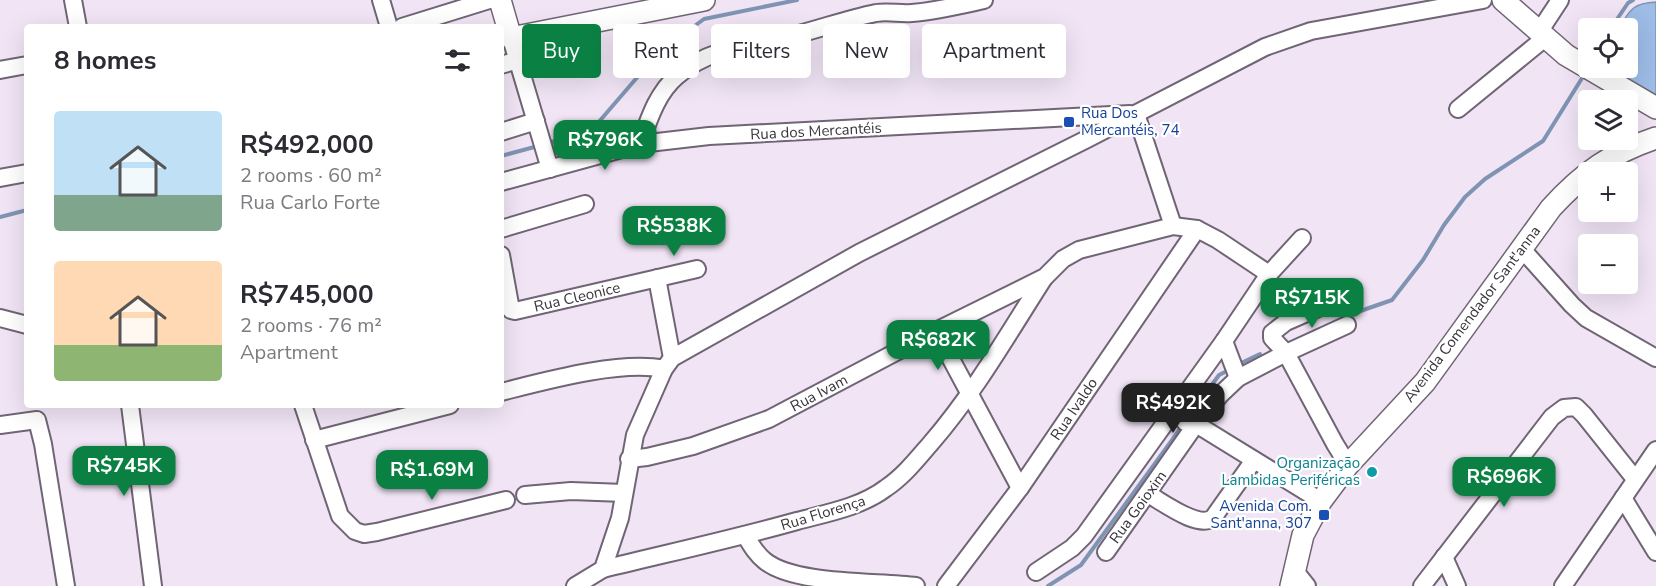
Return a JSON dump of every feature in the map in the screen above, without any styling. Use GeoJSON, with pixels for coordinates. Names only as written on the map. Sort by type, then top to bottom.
{"type":"FeatureCollection","features":[{"type":"Feature","properties":{"kind":"main road"},"geometry":{"type":"LineString","coordinates":[[500,0],[515,32]]}},
{"type":"Feature","properties":{"kind":"main road"},"geometry":{"type":"LineString","coordinates":[[511,0],[515,32]]}},
{"type":"Feature","properties":{"kind":"main road"},"geometry":{"type":"LineString","coordinates":[[515,32],[644,0]]}},
{"type":"Feature","properties":{"kind":"main road"},"geometry":{"type":"LineString","coordinates":[[515,32],[667,3],[704,0]]}},
{"type":"Feature","properties":{"kind":"main road"},"geometry":{"type":"LineString","coordinates":[[1509,4],[1566,55],[1656,108]]}},
{"type":"Feature","properties":{"kind":"main road","name":"Avenida Comendador Sant'anna"},"geometry":{"type":"LineString","coordinates":[[1298,581],[1303,535],[1321,501],[1348,465],[1425,382],[1551,208],[1570,187],[1617,153],[1656,138]]}},
{"type":"Feature","properties":{"kind":"street"},"geometry":{"type":"LineString","coordinates":[[73,0],[77,24]]}},
{"type":"Feature","properties":{"kind":"street"},"geometry":{"type":"LineString","coordinates":[[381,0],[388,24]]}},
{"type":"Feature","properties":{"kind":"street"},"geometry":{"type":"LineString","coordinates":[[412,24],[489,0]]}},
{"type":"Feature","properties":{"kind":"street"},"geometry":{"type":"LineString","coordinates":[[640,144],[657,100],[667,86],[688,67],[704,58],[723,51],[811,31],[842,20],[880,13],[919,12],[984,0]]}},
{"type":"Feature","properties":{"kind":"street"},"geometry":{"type":"LineString","coordinates":[[504,391],[550,380],[668,363],[859,253],[1265,47],[1290,37],[1311,31],[1483,0]]}},
{"type":"Feature","properties":{"kind":"street"},"geometry":{"type":"LineString","coordinates":[[1458,109],[1542,35],[1560,0]]}},
{"type":"Feature","properties":{"kind":"street"},"geometry":{"type":"LineString","coordinates":[[515,32],[518,60],[554,163]]}},
{"type":"Feature","properties":{"kind":"street"},"geometry":{"type":"LineString","coordinates":[[515,32],[540,122]]}},
{"type":"Feature","properties":{"kind":"street"},"geometry":{"type":"LineString","coordinates":[[504,64],[518,60]]}},
{"type":"Feature","properties":{"kind":"street"},"geometry":{"type":"LineString","coordinates":[[0,70],[24,66]]}},
{"type":"Feature","properties":{"kind":"street"},"geometry":{"type":"LineString","coordinates":[[1136,114],[1173,226]]}},
{"type":"Feature","properties":{"kind":"street","name":"Rua dos Mercantéis"},"geometry":{"type":"LineString","coordinates":[[504,181],[554,163],[640,144],[709,136],[1136,114]]}},
{"type":"Feature","properties":{"kind":"street"},"geometry":{"type":"LineString","coordinates":[[504,131],[540,122]]}},
{"type":"Feature","properties":{"kind":"street"},"geometry":{"type":"LineString","coordinates":[[0,178],[24,174]]}},
{"type":"Feature","properties":{"kind":"street"},"geometry":{"type":"LineString","coordinates":[[504,228],[585,204]]}},
{"type":"Feature","properties":{"kind":"street","name":"Rua Ivam"},"geometry":{"type":"LineString","coordinates":[[629,459],[693,446],[769,419],[936,331],[1045,277],[1063,259],[1079,250],[1173,226],[1197,229]]}},
{"type":"Feature","properties":{"kind":"street"},"geometry":{"type":"LineString","coordinates":[[1197,229],[1218,240],[1269,274]]}},
{"type":"Feature","properties":{"kind":"street","name":"Rua Ivaldo"},"geometry":{"type":"LineString","coordinates":[[946,586],[1020,488],[1197,229]]}},
{"type":"Feature","properties":{"kind":"street"},"geometry":{"type":"LineString","coordinates":[[1036,572],[1072,548],[1084,536],[1226,347],[1269,274],[1302,238]]}},
{"type":"Feature","properties":{"kind":"street"},"geometry":{"type":"LineString","coordinates":[[1521,248],[1586,318],[1656,358]]}},
{"type":"Feature","properties":{"kind":"street","name":"Rua Cleonice"},"geometry":{"type":"LineString","coordinates":[[504,272],[511,310],[515,311],[697,269]]}},
{"type":"Feature","properties":{"kind":"street","name":"Rua Florença"},"geometry":{"type":"LineString","coordinates":[[575,586],[603,569],[745,535],[855,504],[885,489],[913,463],[970,394],[1045,277]]}},
{"type":"Feature","properties":{"kind":"street"},"geometry":{"type":"LineString","coordinates":[[603,569],[620,518],[629,459],[638,425],[668,363],[657,278]]}},
{"type":"Feature","properties":{"kind":"street"},"geometry":{"type":"LineString","coordinates":[[1327,304],[1286,322],[1275,329],[1272,338],[1286,353],[1348,465]]}},
{"type":"Feature","properties":{"kind":"street"},"geometry":{"type":"LineString","coordinates":[[0,318],[24,324]]}},
{"type":"Feature","properties":{"kind":"street","name":"Rua Goioxim"},"geometry":{"type":"LineString","coordinates":[[1106,552],[1194,424],[1237,375],[1347,325]]}},
{"type":"Feature","properties":{"kind":"street"},"geometry":{"type":"LineString","coordinates":[[936,331],[1020,488]]}},
{"type":"Feature","properties":{"kind":"street"},"geometry":{"type":"LineString","coordinates":[[1226,347],[1237,375]]}},
{"type":"Feature","properties":{"kind":"street"},"geometry":{"type":"LineString","coordinates":[[1422,586],[1552,417],[1564,408],[1576,407],[1584,414],[1635,479]]}},
{"type":"Feature","properties":{"kind":"street"},"geometry":{"type":"LineString","coordinates":[[130,408],[153,586]]}},
{"type":"Feature","properties":{"kind":"street"},"geometry":{"type":"LineString","coordinates":[[304,408],[340,516],[355,531],[364,534],[377,532],[506,500]]}},
{"type":"Feature","properties":{"kind":"street"},"geometry":{"type":"LineString","coordinates":[[314,440],[438,408]]}},
{"type":"Feature","properties":{"kind":"street"},"geometry":{"type":"LineString","coordinates":[[1176,412],[1182,420],[1194,424],[1321,501]]}},
{"type":"Feature","properties":{"kind":"street"},"geometry":{"type":"LineString","coordinates":[[0,425],[37,420],[66,586]]}},
{"type":"Feature","properties":{"kind":"street"},"geometry":{"type":"LineString","coordinates":[[1563,586],[1656,450]]}},
{"type":"Feature","properties":{"kind":"street"},"geometry":{"type":"LineString","coordinates":[[1148,494],[1196,521],[1209,521],[1254,460]]}},
{"type":"Feature","properties":{"kind":"street"},"geometry":{"type":"LineString","coordinates":[[525,495],[571,490],[624,493]]}},
{"type":"Feature","properties":{"kind":"street"},"geometry":{"type":"LineString","coordinates":[[1623,498],[1656,552]]}},
{"type":"Feature","properties":{"kind":"street"},"geometry":{"type":"LineString","coordinates":[[745,535],[763,560],[784,571],[818,578],[916,586]]}},
{"type":"Feature","properties":{"kind":"street"},"geometry":{"type":"LineString","coordinates":[[1444,557],[1457,586]]}},
{"type":"Feature","properties":{"kind":"water"},"geometry":{"type":"Polygon","coordinates":[[[1656,2],[1656,96],[1626,78],[1638,78],[1638,18],[1625,18],[1633,8],[1656,2]]]}},
{"type":"Feature","properties":{"kind":"waterway"},"geometry":{"type":"LineString","coordinates":[[548,143],[591,131],[659,52],[704,19],[797,0]]}},
{"type":"Feature","properties":{"kind":"waterway"},"geometry":{"type":"LineString","coordinates":[[1618,18],[1628,3],[1633,0]]}},
{"type":"Feature","properties":{"kind":"waterway"},"geometry":{"type":"LineString","coordinates":[[1346,316],[1392,300],[1423,260],[1444,225],[1465,197],[1485,179],[1543,141],[1582,78]]}},
{"type":"Feature","properties":{"kind":"waterway"},"geometry":{"type":"LineString","coordinates":[[504,155],[538,146]]}},
{"type":"Feature","properties":{"kind":"waterway"},"geometry":{"type":"LineString","coordinates":[[0,217],[24,211]]}},
{"type":"Feature","properties":{"kind":"waterway"},"geometry":{"type":"LineString","coordinates":[[1237,365],[1260,354]]}},
{"type":"Feature","properties":{"kind":"waterway"},"geometry":{"type":"LineString","coordinates":[[1187,419],[1219,375],[1231,369]]}},
{"type":"Feature","properties":{"kind":"waterway"},"geometry":{"type":"LineString","coordinates":[[1048,586],[1081,565],[1183,425]]}},
{"type":"Feature","properties":{"kind":"place","name":"Rua Dos Mercantéis, 74"},"geometry":{"type":"Point","coordinates":[1069,122]}},
{"type":"Feature","properties":{"kind":"place","name":"Organização Lambidas Periféricas"},"geometry":{"type":"Point","coordinates":[1372,472]}},
{"type":"Feature","properties":{"kind":"place","name":"Avenida Com. Sant'anna, 307"},"geometry":{"type":"Point","coordinates":[1324,515]}}]}
